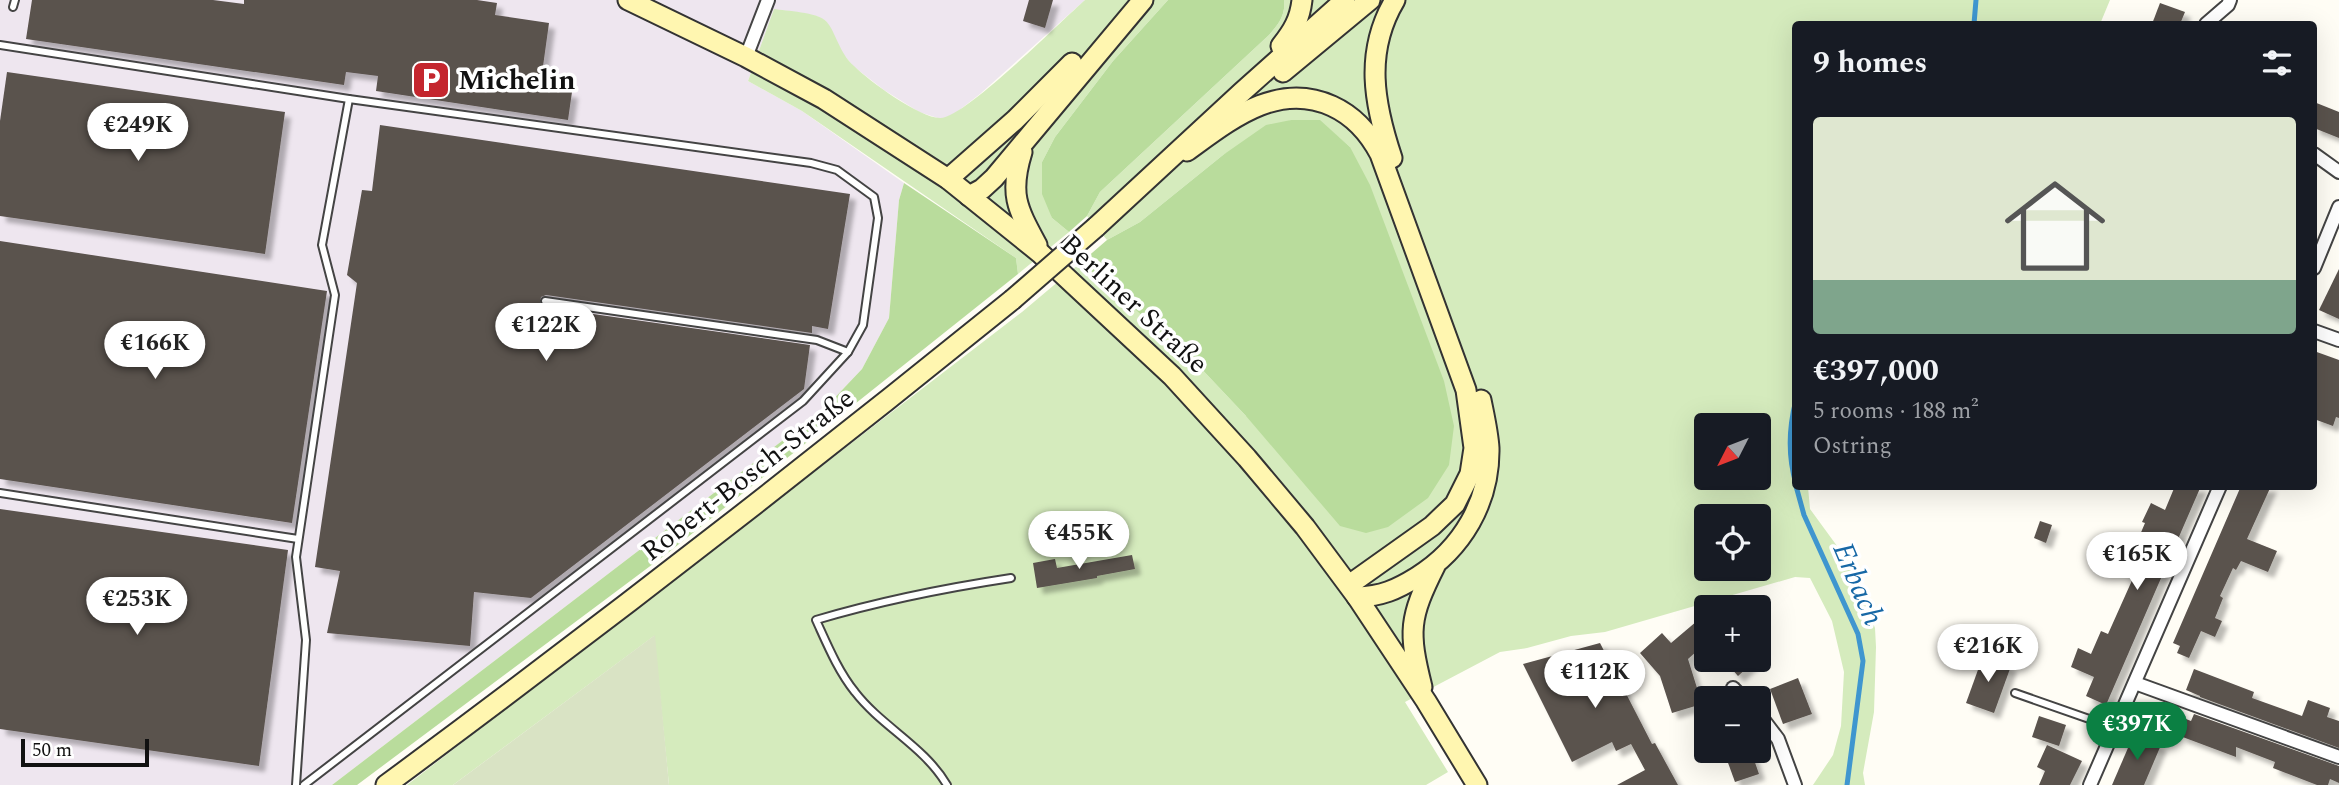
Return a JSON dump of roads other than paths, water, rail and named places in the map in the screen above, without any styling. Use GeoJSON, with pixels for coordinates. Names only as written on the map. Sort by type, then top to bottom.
{"type":"FeatureCollection","features":[{"type":"Feature","properties":{"kind":"main road","name":"Berliner Straße"},"geometry":{"type":"LineString","coordinates":[[628,0],[746,57],[824,99],[948,179],[1040,253],[1209,414],[1306,527],[1353,591],[1426,701],[1477,785]]}},
{"type":"Feature","properties":{"kind":"main road"},"geometry":{"type":"LineString","coordinates":[[948,179],[1056,82],[1128,0]]}},
{"type":"Feature","properties":{"kind":"main road"},"geometry":{"type":"LineString","coordinates":[[969,196],[994,178],[1143,0]]}},
{"type":"Feature","properties":{"kind":"main road"},"geometry":{"type":"LineString","coordinates":[[1242,92],[1293,32],[1301,12],[1302,0]]}},
{"type":"Feature","properties":{"kind":"main road","name":"Robert-Bosch-Straße"},"geometry":{"type":"LineString","coordinates":[[386,785],[732,524],[1012,300],[1133,194],[1345,0]]}},
{"type":"Feature","properties":{"kind":"main road","name":"Robert-Bosch-Straße"},"geometry":{"type":"LineString","coordinates":[[1133,194],[1370,0]]}},
{"type":"Feature","properties":{"kind":"main road"},"geometry":{"type":"LineString","coordinates":[[1353,591],[1378,597],[1401,587],[1435,566],[1463,537],[1474,519],[1485,485],[1489,449],[1477,383],[1380,141],[1374,72],[1379,41],[1388,12],[1395,0]]}},
{"type":"Feature","properties":{"kind":"main road"},"geometry":{"type":"LineString","coordinates":[[1187,151],[1250,109],[1284,98],[1298,97],[1320,100],[1342,110],[1380,141]]}},
{"type":"Feature","properties":{"kind":"main road"},"geometry":{"type":"LineString","coordinates":[[1024,143],[1014,176],[1016,197],[1022,218],[1040,253]]}},
{"type":"Feature","properties":{"kind":"main road"},"geometry":{"type":"LineString","coordinates":[[1353,591],[1455,504],[1470,474],[1474,449],[1466,390],[1389,164]]}},
{"type":"Feature","properties":{"kind":"main road"},"geometry":{"type":"LineString","coordinates":[[1426,701],[1411,635],[1414,614],[1435,566]]}},
{"type":"Feature","properties":{"kind":"street"},"geometry":{"type":"LineString","coordinates":[[746,57],[768,0]]}},
{"type":"Feature","properties":{"kind":"street"},"geometry":{"type":"LineString","coordinates":[[2210,21],[2230,0]]}},
{"type":"Feature","properties":{"kind":"street"},"geometry":{"type":"LineString","coordinates":[[2317,157],[2339,172]]}},
{"type":"Feature","properties":{"kind":"street"},"geometry":{"type":"LineString","coordinates":[[2317,261],[2339,207]]}},
{"type":"Feature","properties":{"kind":"street"},"geometry":{"type":"LineString","coordinates":[[2317,332],[2339,340]]}},
{"type":"Feature","properties":{"kind":"street"},"geometry":{"type":"LineString","coordinates":[[2090,785],[2218,490]]}},
{"type":"Feature","properties":{"kind":"street"},"geometry":{"type":"LineString","coordinates":[[2135,683],[2339,757]]}},
{"type":"Feature","properties":{"kind":"street"},"geometry":{"type":"LineString","coordinates":[[1771,730],[1778,739],[1795,785]]}},
{"type":"Feature","properties":{"kind":"lane"},"geometry":{"type":"LineString","coordinates":[[0,45],[349,99],[811,163],[837,170],[874,197],[878,218],[863,324],[848,352],[803,401],[304,785]]}},
{"type":"Feature","properties":{"kind":"lane"},"geometry":{"type":"LineString","coordinates":[[296,785],[306,640],[296,569],[298,539],[335,295],[333,283],[327,273],[322,245],[349,99]]}},
{"type":"Feature","properties":{"kind":"lane"},"geometry":{"type":"LineString","coordinates":[[545,301],[817,340],[848,352]]}},
{"type":"Feature","properties":{"kind":"lane"},"geometry":{"type":"LineString","coordinates":[[0,493],[298,539]]}},
{"type":"Feature","properties":{"kind":"lane"},"geometry":{"type":"LineString","coordinates":[[947,785],[921,751],[855,693],[837,665],[816,620],[867,605],[944,588],[1011,578]]}},
{"type":"Feature","properties":{"kind":"lane"},"geometry":{"type":"LineString","coordinates":[[2015,693],[2115,728]]}},
{"type":"Feature","properties":{"kind":"waterway","name":"Erbach"},"geometry":{"type":"LineString","coordinates":[[1974,21],[1976,0]]}},
{"type":"Feature","properties":{"kind":"waterway","name":"Erbach"},"geometry":{"type":"LineString","coordinates":[[1792,421],[1792,463]]}},
{"type":"Feature","properties":{"kind":"waterway","name":"Erbach"},"geometry":{"type":"LineString","coordinates":[[1797,490],[1804,515],[1858,634],[1863,661],[1847,785]]}},
{"type":"Feature","properties":{"kind":"place","name":"Michelin"},"geometry":{"type":"Point","coordinates":[431,80]}}]}
